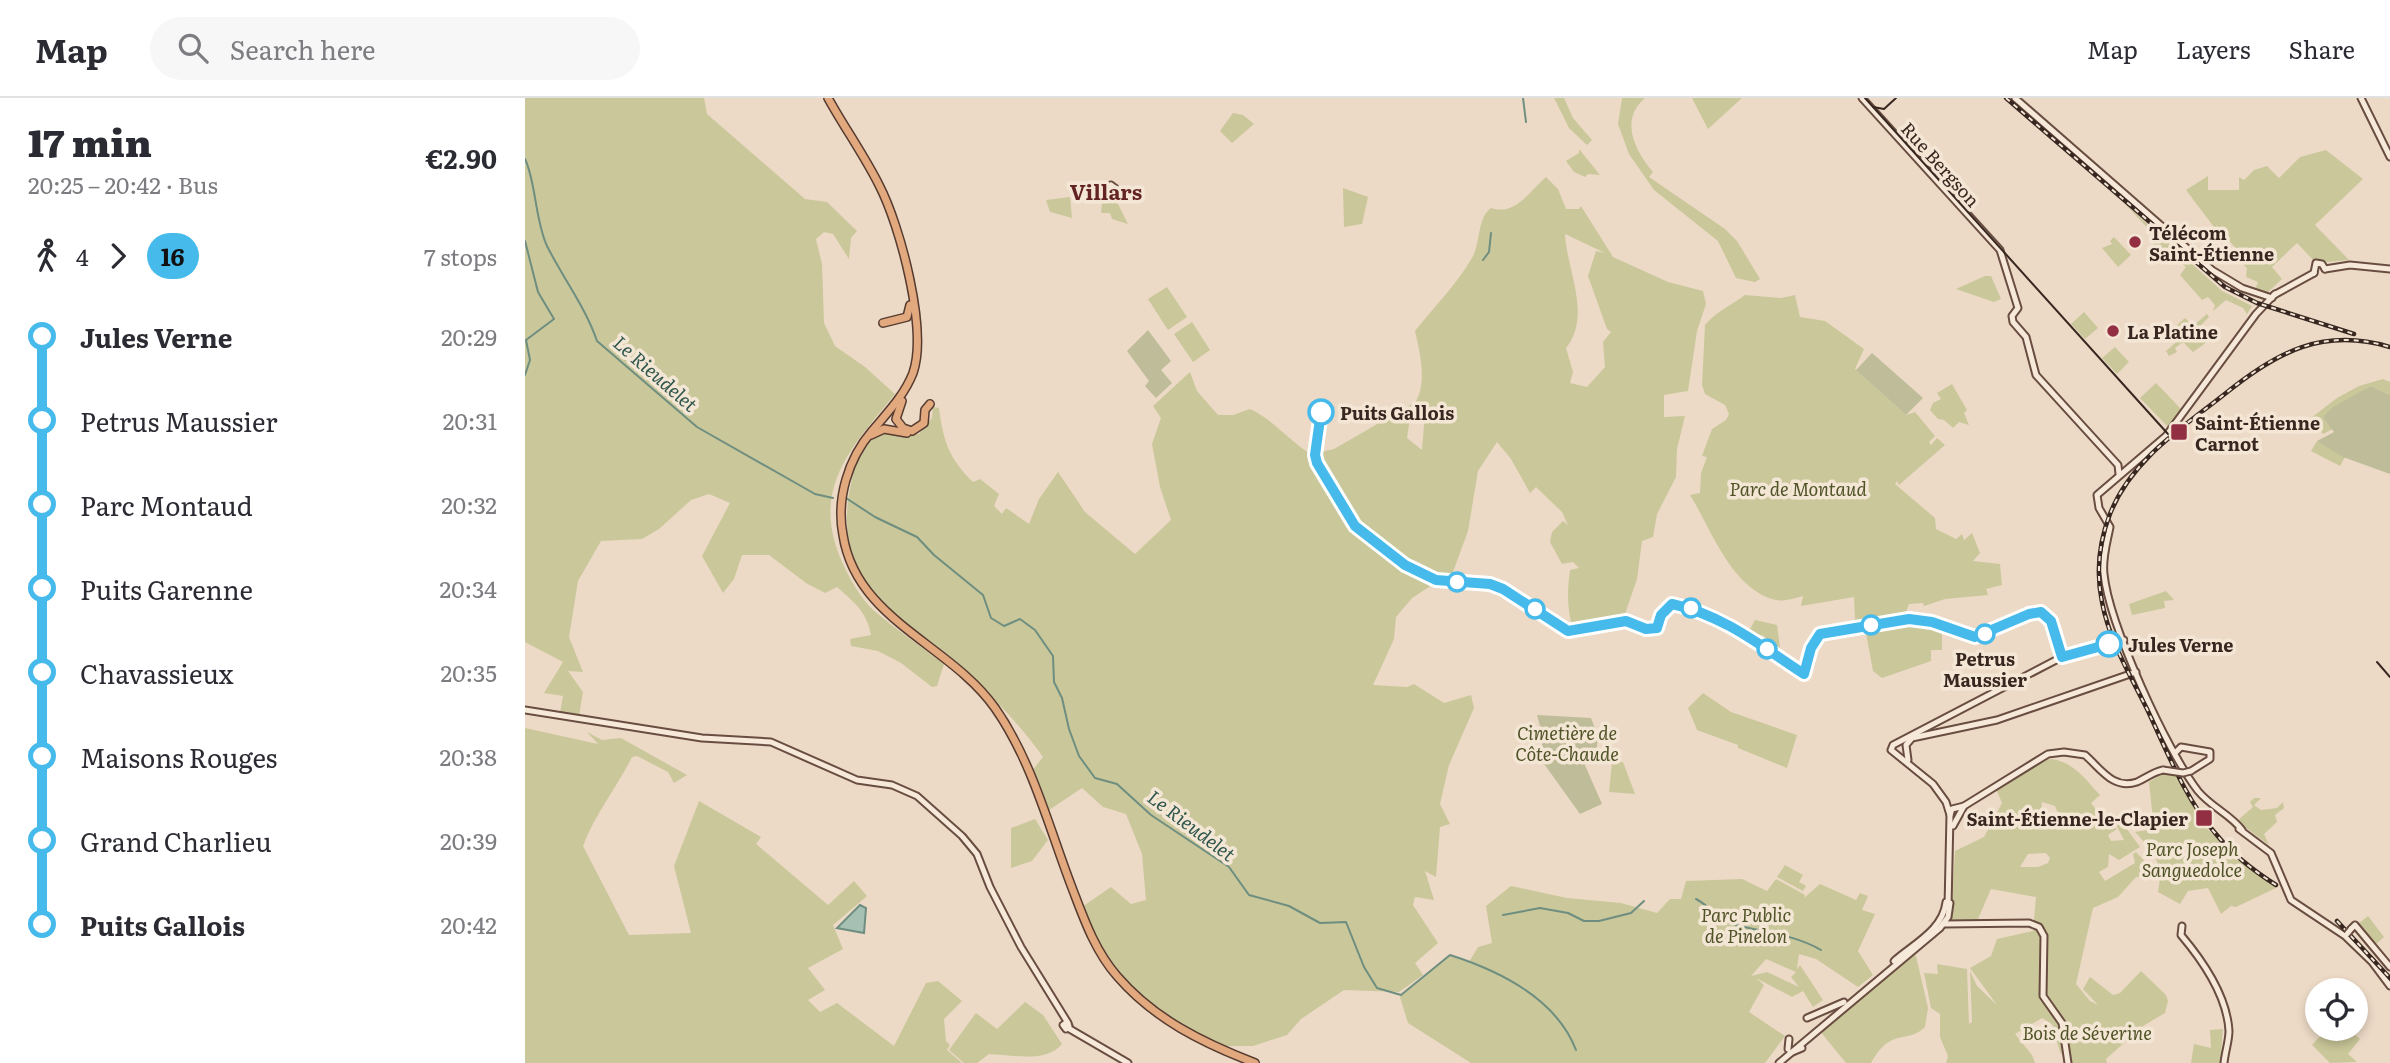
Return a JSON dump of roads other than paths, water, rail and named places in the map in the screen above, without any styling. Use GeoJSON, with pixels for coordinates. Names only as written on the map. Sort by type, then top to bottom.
{"type":"FeatureCollection","features":[{"type":"Feature","properties":{"kind":"highway"},"geometry":{"type":"LineString","coordinates":[[828,98],[884,202],[906,280],[917,340],[913,370],[905,387],[867,433],[845,473],[839,499],[841,541],[854,576],[875,606],[962,674],[1002,721]]}},
{"type":"Feature","properties":{"kind":"highway"},"geometry":{"type":"LineString","coordinates":[[828,98],[861,153],[893,219],[917,320],[920,338],[916,365],[896,419],[903,428],[917,430],[924,423],[929,406]]}},
{"type":"Feature","properties":{"kind":"highway"},"geometry":{"type":"LineString","coordinates":[[906,280],[909,315],[884,325],[910,321],[917,340]]}},
{"type":"Feature","properties":{"kind":"highway"},"geometry":{"type":"LineString","coordinates":[[917,320],[918,353],[909,381],[857,451],[845,482],[841,519],[847,555],[859,581],[882,610],[969,678],[1002,721],[1083,923],[1106,966],[1133,995],[1184,1034],[1251,1062]]}},
{"type":"Feature","properties":{"kind":"highway"},"geometry":{"type":"LineString","coordinates":[[919,402],[929,406]]}},
{"type":"Feature","properties":{"kind":"highway"},"geometry":{"type":"LineString","coordinates":[[857,451],[879,430],[912,434],[921,431],[927,423],[929,406]]}},
{"type":"Feature","properties":{"kind":"main road","name":"Rue Bergson"},"geometry":{"type":"LineString","coordinates":[[1862,98],[2000,250],[2017,312],[2012,316],[2013,322],[2026,337],[2039,379],[2118,466],[2119,474]]}},
{"type":"Feature","properties":{"kind":"main road"},"geometry":{"type":"LineString","coordinates":[[2015,98],[2212,270],[2267,299]]}},
{"type":"Feature","properties":{"kind":"main road"},"geometry":{"type":"LineString","coordinates":[[2362,98],[2390,157]]}},
{"type":"Feature","properties":{"kind":"main road"},"geometry":{"type":"LineString","coordinates":[[2267,299],[2314,272],[2321,275],[2325,269],[2350,265],[2390,269]]}},
{"type":"Feature","properties":{"kind":"main road"},"geometry":{"type":"LineString","coordinates":[[2199,792],[2136,672],[2124,640],[2104,577],[2110,527],[2099,501],[2101,490],[2167,435],[2267,299],[2289,281],[2293,283]]}},
{"type":"Feature","properties":{"kind":"main road"},"geometry":{"type":"LineString","coordinates":[[1891,749],[1898,741],[2057,659],[2124,640]]}},
{"type":"Feature","properties":{"kind":"main road"},"geometry":{"type":"LineString","coordinates":[[1908,760],[1906,743],[1912,738],[1996,719],[2136,672]]}},
{"type":"Feature","properties":{"kind":"main road"},"geometry":{"type":"LineString","coordinates":[[525,710],[702,738],[771,742],[857,780],[892,785],[917,796],[971,846],[1021,947],[1067,1024],[1080,1035],[1128,1063]]}},
{"type":"Feature","properties":{"kind":"main road"},"geometry":{"type":"LineString","coordinates":[[2172,743],[2215,807]]}},
{"type":"Feature","properties":{"kind":"main road"},"geometry":{"type":"LineString","coordinates":[[1788,1051],[1940,925],[1950,906],[1952,809],[1941,788],[1891,749]]}},
{"type":"Feature","properties":{"kind":"main road"},"geometry":{"type":"LineString","coordinates":[[1891,749],[1938,789],[1952,809],[1948,906],[1940,925]]}},
{"type":"Feature","properties":{"kind":"main road"},"geometry":{"type":"LineString","coordinates":[[1952,809],[1964,806],[2042,758],[2062,752],[2081,754],[2107,777],[2122,784],[2163,770],[2184,774],[2210,757],[2208,750],[2179,750]]}},
{"type":"Feature","properties":{"kind":"main road"},"geometry":{"type":"LineString","coordinates":[[2184,774],[2191,788],[2271,853],[2291,900],[2348,933],[2390,986]]}},
{"type":"Feature","properties":{"kind":"main road"},"geometry":{"type":"LineString","coordinates":[[1953,826],[1964,806]]}},
{"type":"Feature","properties":{"kind":"main road"},"geometry":{"type":"LineString","coordinates":[[1940,925],[2029,923],[2039,927],[2044,936],[2043,996],[2059,1017],[2066,1039],[2067,1063]]}},
{"type":"Feature","properties":{"kind":"main road"},"geometry":{"type":"LineString","coordinates":[[2348,933],[2355,925],[2390,967]]}},
{"type":"Feature","properties":{"kind":"main road"},"geometry":{"type":"LineString","coordinates":[[2182,926],[2181,934],[2204,966],[2227,1014],[2229,1032],[2224,1063]]}},
{"type":"Feature","properties":{"kind":"main road"},"geometry":{"type":"LineString","coordinates":[[1776,1063],[1844,1002],[1895,963]]}},
{"type":"Feature","properties":{"kind":"main road"},"geometry":{"type":"LineString","coordinates":[[1807,1018],[1844,1002]]}},
{"type":"Feature","properties":{"kind":"main road"},"geometry":{"type":"LineString","coordinates":[[1788,1051],[1789,1039]]}},
{"type":"Feature","properties":{"kind":"main road"},"geometry":{"type":"LineString","coordinates":[[1788,1051],[1802,1048]]}},
{"type":"Feature","properties":{"kind":"waterway"},"geometry":{"type":"LineString","coordinates":[[1523,98],[1526,122]]}},
{"type":"Feature","properties":{"kind":"waterway","name":"Le Rieudelet"},"geometry":{"type":"LineString","coordinates":[[525,159],[543,236],[581,305],[597,341],[697,427],[815,494],[833,498]]}},
{"type":"Feature","properties":{"kind":"waterway"},"geometry":{"type":"LineString","coordinates":[[1483,260],[1489,252],[1491,233]]}},
{"type":"Feature","properties":{"kind":"waterway"},"geometry":{"type":"LineString","coordinates":[[525,241],[538,292],[554,319],[526,340],[530,360],[525,375]]}},
{"type":"Feature","properties":{"kind":"waterway","name":"Le Rieudelet"},"geometry":{"type":"LineString","coordinates":[[846,498],[875,517],[917,537],[934,555],[983,595],[991,618],[1004,626],[1020,619],[1035,630],[1053,656],[1054,682],[1062,698],[1069,729],[1079,756],[1095,778],[1117,784],[1151,815],[1229,867],[1249,895],[1289,906],[1320,923],[1346,922],[1364,967],[1377,988],[1401,995],[1450,955],[1507,978],[1541,1001],[1555,1015],[1576,1050]]}},
{"type":"Feature","properties":{"kind":"waterway"},"geometry":{"type":"LineString","coordinates":[[1696,899],[1732,924],[1789,937],[1821,950]]}},
{"type":"Feature","properties":{"kind":"waterway"},"geometry":{"type":"LineString","coordinates":[[1503,915],[1540,908],[1568,913],[1584,921],[1599,921],[1631,913],[1644,901]]}},
{"type":"Feature","properties":{"kind":"tram line"},"geometry":{"type":"LineString","coordinates":[[1865,98],[2168,434]]}},
{"type":"Feature","properties":{"kind":"tram line"},"geometry":{"type":"LineString","coordinates":[[1873,107],[1884,109],[1896,98]]}},
{"type":"Feature","properties":{"kind":"tram line"},"geometry":{"type":"LineString","coordinates":[[2377,662],[2390,677]]}},
{"type":"Feature","properties":{"kind":"railway"},"geometry":{"type":"LineString","coordinates":[[2006,98],[2225,287],[2257,303],[2354,334]]}},
{"type":"Feature","properties":{"kind":"railway"},"geometry":{"type":"LineString","coordinates":[[2276,885],[2244,862],[2223,842],[2195,806],[2177,774],[2121,657],[2105,616],[2099,580],[2103,535],[2119,495],[2144,461],[2175,432],[2245,378],[2283,355],[2322,342],[2343,340],[2390,347]]}},
{"type":"Feature","properties":{"kind":"railway"},"geometry":{"type":"LineString","coordinates":[[2337,921],[2390,978]]}},
{"type":"Feature","properties":{"kind":"place","name":"Télécom Saint-Étienne"},"geometry":{"type":"Point","coordinates":[2135,242]}},
{"type":"Feature","properties":{"kind":"place","name":"La Platine"},"geometry":{"type":"Point","coordinates":[2113,331]}},
{"type":"Feature","properties":{"kind":"place","name":"Puits Gallois"},"geometry":{"type":"Point","coordinates":[1321,412]}},
{"type":"Feature","properties":{"kind":"place","name":"Saint-Étienne Carnot"},"geometry":{"type":"Point","coordinates":[2179,432]}},
{"type":"Feature","properties":{"kind":"place","name":"Petrus Maussier"},"geometry":{"type":"Point","coordinates":[1985,634]}},
{"type":"Feature","properties":{"kind":"place","name":"Jules Verne"},"geometry":{"type":"Point","coordinates":[2109,644]}},
{"type":"Feature","properties":{"kind":"place","name":"Saint-Étienne-le-Clapier"},"geometry":{"type":"Point","coordinates":[2204,818]}},
{"type":"Feature","properties":{"kind":"district","name":"Villars"},"geometry":{"type":"Point","coordinates":[1106,190]}},
{"type":"Feature","properties":{"kind":"park label","name":"Parc de Montaud"},"geometry":{"type":"Point","coordinates":[1798,488]}},
{"type":"Feature","properties":{"kind":"park label","name":"Cimetière de Côte-Chaude"},"geometry":{"type":"Point","coordinates":[1567,742]}},
{"type":"Feature","properties":{"kind":"park label","name":"Parc Joseph Sanguedolce"},"geometry":{"type":"Point","coordinates":[2192,858]}},
{"type":"Feature","properties":{"kind":"park label","name":"Parc Public de Pinelon"},"geometry":{"type":"Point","coordinates":[1746,924]}},
{"type":"Feature","properties":{"kind":"park label","name":"Bois de Séverine"},"geometry":{"type":"Point","coordinates":[2087,1032]}}]}
